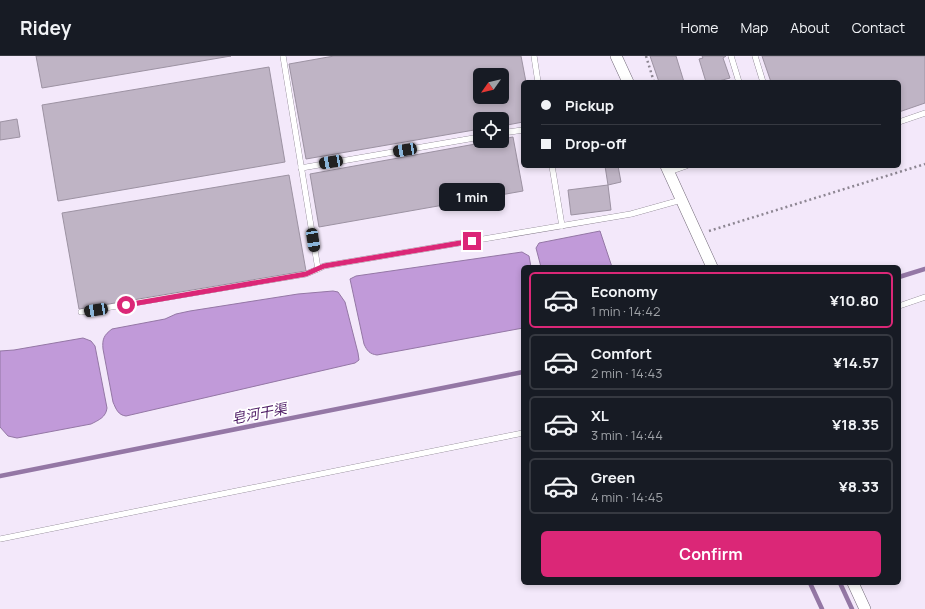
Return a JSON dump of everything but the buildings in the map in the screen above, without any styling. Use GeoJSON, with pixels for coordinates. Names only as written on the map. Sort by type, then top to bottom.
{"type":"FeatureCollection","features":[{"type":"Feature","properties":{"kind":"street"},"geometry":{"type":"LineString","coordinates":[[616,56],[627,80]]}},
{"type":"Feature","properties":{"kind":"street"},"geometry":{"type":"LineString","coordinates":[[667,169],[711,265]]}},
{"type":"Feature","properties":{"kind":"street"},"geometry":{"type":"LineString","coordinates":[[854,585],[865,609]]}},
{"type":"Feature","properties":{"kind":"lane"},"geometry":{"type":"LineString","coordinates":[[283,56],[318,269]]}},
{"type":"Feature","properties":{"kind":"lane"},"geometry":{"type":"LineString","coordinates":[[534,56],[538,80]]}},
{"type":"Feature","properties":{"kind":"lane"},"geometry":{"type":"LineString","coordinates":[[731,56],[738,80]]}},
{"type":"Feature","properties":{"kind":"lane"},"geometry":{"type":"LineString","coordinates":[[754,56],[762,80]]}},
{"type":"Feature","properties":{"kind":"lane"},"geometry":{"type":"LineString","coordinates":[[901,121],[925,113]]}},
{"type":"Feature","properties":{"kind":"lane"},"geometry":{"type":"LineString","coordinates":[[509,132],[521,130]]}},
{"type":"Feature","properties":{"kind":"lane"},"geometry":{"type":"LineString","coordinates":[[301,168],[473,138]]}},
{"type":"Feature","properties":{"kind":"lane"},"geometry":{"type":"LineString","coordinates":[[552,168],[562,226]]}},
{"type":"Feature","properties":{"kind":"lane"},"geometry":{"type":"LineString","coordinates":[[81,312],[306,274],[324,266],[631,214],[681,200]]}},
{"type":"Feature","properties":{"kind":"lane"},"geometry":{"type":"LineString","coordinates":[[901,305],[925,297]]}},
{"type":"Feature","properties":{"kind":"lane"},"geometry":{"type":"LineString","coordinates":[[0,539],[521,432]]}},
{"type":"Feature","properties":{"kind":"path"},"geometry":{"type":"LineString","coordinates":[[646,56],[653,80]]}},
{"type":"Feature","properties":{"kind":"path"},"geometry":{"type":"LineString","coordinates":[[697,234],[925,164]]}},
{"type":"Feature","properties":{"kind":"shaded area"},"geometry":{"type":"Polygon","coordinates":[[[600,231],[611,265],[540,265],[536,248],[539,243],[600,231]]]}},
{"type":"Feature","properties":{"kind":"shaded area"},"geometry":{"type":"Polygon","coordinates":[[[522,252],[529,256],[531,265],[521,265],[521,328],[377,355],[369,352],[364,344],[350,279],[356,276],[522,252]]]}},
{"type":"Feature","properties":{"kind":"shaded area"},"geometry":{"type":"Polygon","coordinates":[[[333,291],[338,292],[345,302],[358,353],[359,360],[355,363],[126,416],[119,413],[116,409],[113,402],[103,349],[103,340],[107,333],[112,329],[165,319],[176,314],[190,311],[298,294],[333,291]]]}},
{"type":"Feature","properties":{"kind":"shaded area"},"geometry":{"type":"Polygon","coordinates":[[[83,338],[91,341],[95,346],[107,408],[104,416],[91,424],[17,438],[8,436],[0,427],[0,351],[83,338]]]}},
{"type":"Feature","properties":{"kind":"waterway","name":"皂河干渠"},"geometry":{"type":"LineString","coordinates":[[901,276],[925,269]]}},
{"type":"Feature","properties":{"kind":"waterway","name":"皂河干渠"},"geometry":{"type":"LineString","coordinates":[[0,476],[521,372]]}},
{"type":"Feature","properties":{"kind":"waterway"},"geometry":{"type":"LineString","coordinates":[[811,585],[822,609]]}},
{"type":"Feature","properties":{"kind":"waterway"},"geometry":{"type":"LineString","coordinates":[[841,585],[852,609]]}},
{"type":"Feature","properties":{"kind":"route"},"geometry":{"type":"LineString","coordinates":[[126,305],[306,274],[324,266],[472,241]]}}]}
